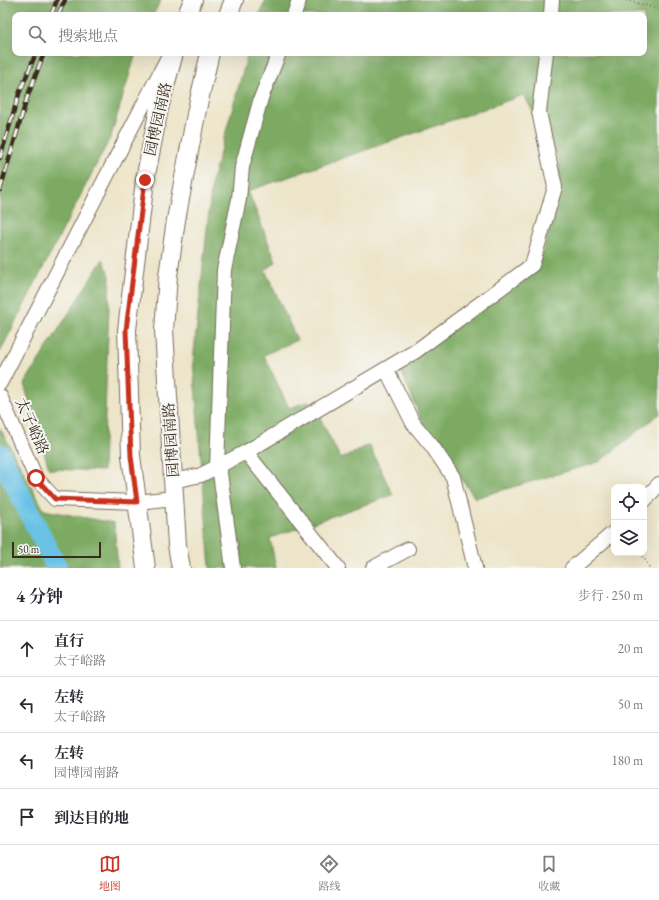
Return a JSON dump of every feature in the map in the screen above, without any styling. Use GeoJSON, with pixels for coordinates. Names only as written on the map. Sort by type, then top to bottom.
{"type":"FeatureCollection","features":[{"type":"Feature","properties":{"kind":"main road"},"geometry":{"type":"LineString","coordinates":[[188,12],[193,0]]}},
{"type":"Feature","properties":{"kind":"main road"},"geometry":{"type":"LineString","coordinates":[[229,12],[234,0]]}},
{"type":"Feature","properties":{"kind":"main road","name":"园博园南路"},"geometry":{"type":"LineString","coordinates":[[146,568],[131,456],[126,330],[145,180],[159,108],[173,56]]}},
{"type":"Feature","properties":{"kind":"main road","name":"园博园南路"},"geometry":{"type":"LineString","coordinates":[[180,568],[164,330],[168,276],[180,198],[197,109],[209,56]]}},
{"type":"Feature","properties":{"kind":"street"},"geometry":{"type":"LineString","coordinates":[[295,12],[299,0]]}},
{"type":"Feature","properties":{"kind":"street"},"geometry":{"type":"LineString","coordinates":[[551,12],[552,0]]}},
{"type":"Feature","properties":{"kind":"street"},"geometry":{"type":"LineString","coordinates":[[0,384],[168,56]]}},
{"type":"Feature","properties":{"kind":"street"},"geometry":{"type":"LineString","coordinates":[[233,568],[220,473],[217,467],[224,270],[239,199],[242,167],[261,98],[278,56]]}},
{"type":"Feature","properties":{"kind":"street","name":"太子峪路"},"geometry":{"type":"LineString","coordinates":[[0,396],[36,478],[55,499],[137,502],[174,489],[246,452],[416,351],[532,265],[555,186],[539,112],[546,56]]}},
{"type":"Feature","properties":{"kind":"street"},"geometry":{"type":"LineString","coordinates":[[386,369],[413,423],[432,446],[453,477],[475,568]]}},
{"type":"Feature","properties":{"kind":"street"},"geometry":{"type":"LineString","coordinates":[[246,452],[338,568]]}},
{"type":"Feature","properties":{"kind":"street"},"geometry":{"type":"LineString","coordinates":[[647,498],[659,484]]}},
{"type":"Feature","properties":{"kind":"street"},"geometry":{"type":"LineString","coordinates":[[572,568],[611,535]]}},
{"type":"Feature","properties":{"kind":"street"},"geometry":{"type":"LineString","coordinates":[[374,568],[408,549]]}},
{"type":"Feature","properties":{"kind":"path"},"geometry":{"type":"LineString","coordinates":[[626,0],[659,9]]}},
{"type":"Feature","properties":{"kind":"path"},"geometry":{"type":"LineString","coordinates":[[642,556],[650,568]]}},
{"type":"Feature","properties":{"kind":"green space"},"geometry":{"type":"Polygon","coordinates":[[[3,0],[161,0],[155,12],[12,12],[12,56],[135,56],[111,136],[0,352],[0,4],[3,0]]]}},
{"type":"Feature","properties":{"kind":"green space"},"geometry":{"type":"Polygon","coordinates":[[[266,0],[659,0],[659,414],[599,462],[475,498],[424,426],[400,368],[537,269],[549,231],[560,163],[524,95],[248,191],[276,262],[265,270],[297,340],[264,355],[289,408],[311,401],[341,459],[369,445],[393,495],[270,538],[276,568],[210,568],[193,362],[212,181],[247,56],[647,56],[647,12],[260,12],[266,0]]]}},
{"type":"Feature","properties":{"kind":"green space"},"geometry":{"type":"Polygon","coordinates":[[[103,259],[110,276],[103,471],[49,469],[24,384],[103,259]]]}},
{"type":"Feature","properties":{"kind":"green space"},"geometry":{"type":"Polygon","coordinates":[[[0,428],[44,510],[114,523],[118,568],[0,568],[0,428]]]}},
{"type":"Feature","properties":{"kind":"waterway"},"geometry":{"type":"LineString","coordinates":[[0,454],[57,568]]}},
{"type":"Feature","properties":{"kind":"railway"},"geometry":{"type":"LineString","coordinates":[[52,12],[57,0]]}},
{"type":"Feature","properties":{"kind":"railway"},"geometry":{"type":"LineString","coordinates":[[59,12],[65,0]]}},
{"type":"Feature","properties":{"kind":"railway"},"geometry":{"type":"LineString","coordinates":[[0,158],[19,94],[35,56]]}},
{"type":"Feature","properties":{"kind":"railway"},"geometry":{"type":"LineString","coordinates":[[0,190],[27,98],[43,56]]}},
{"type":"Feature","properties":{"kind":"route"},"geometry":{"type":"LineString","coordinates":[[36,478],[55,499],[137,502],[131,456],[126,330],[145,180]]}}]}
